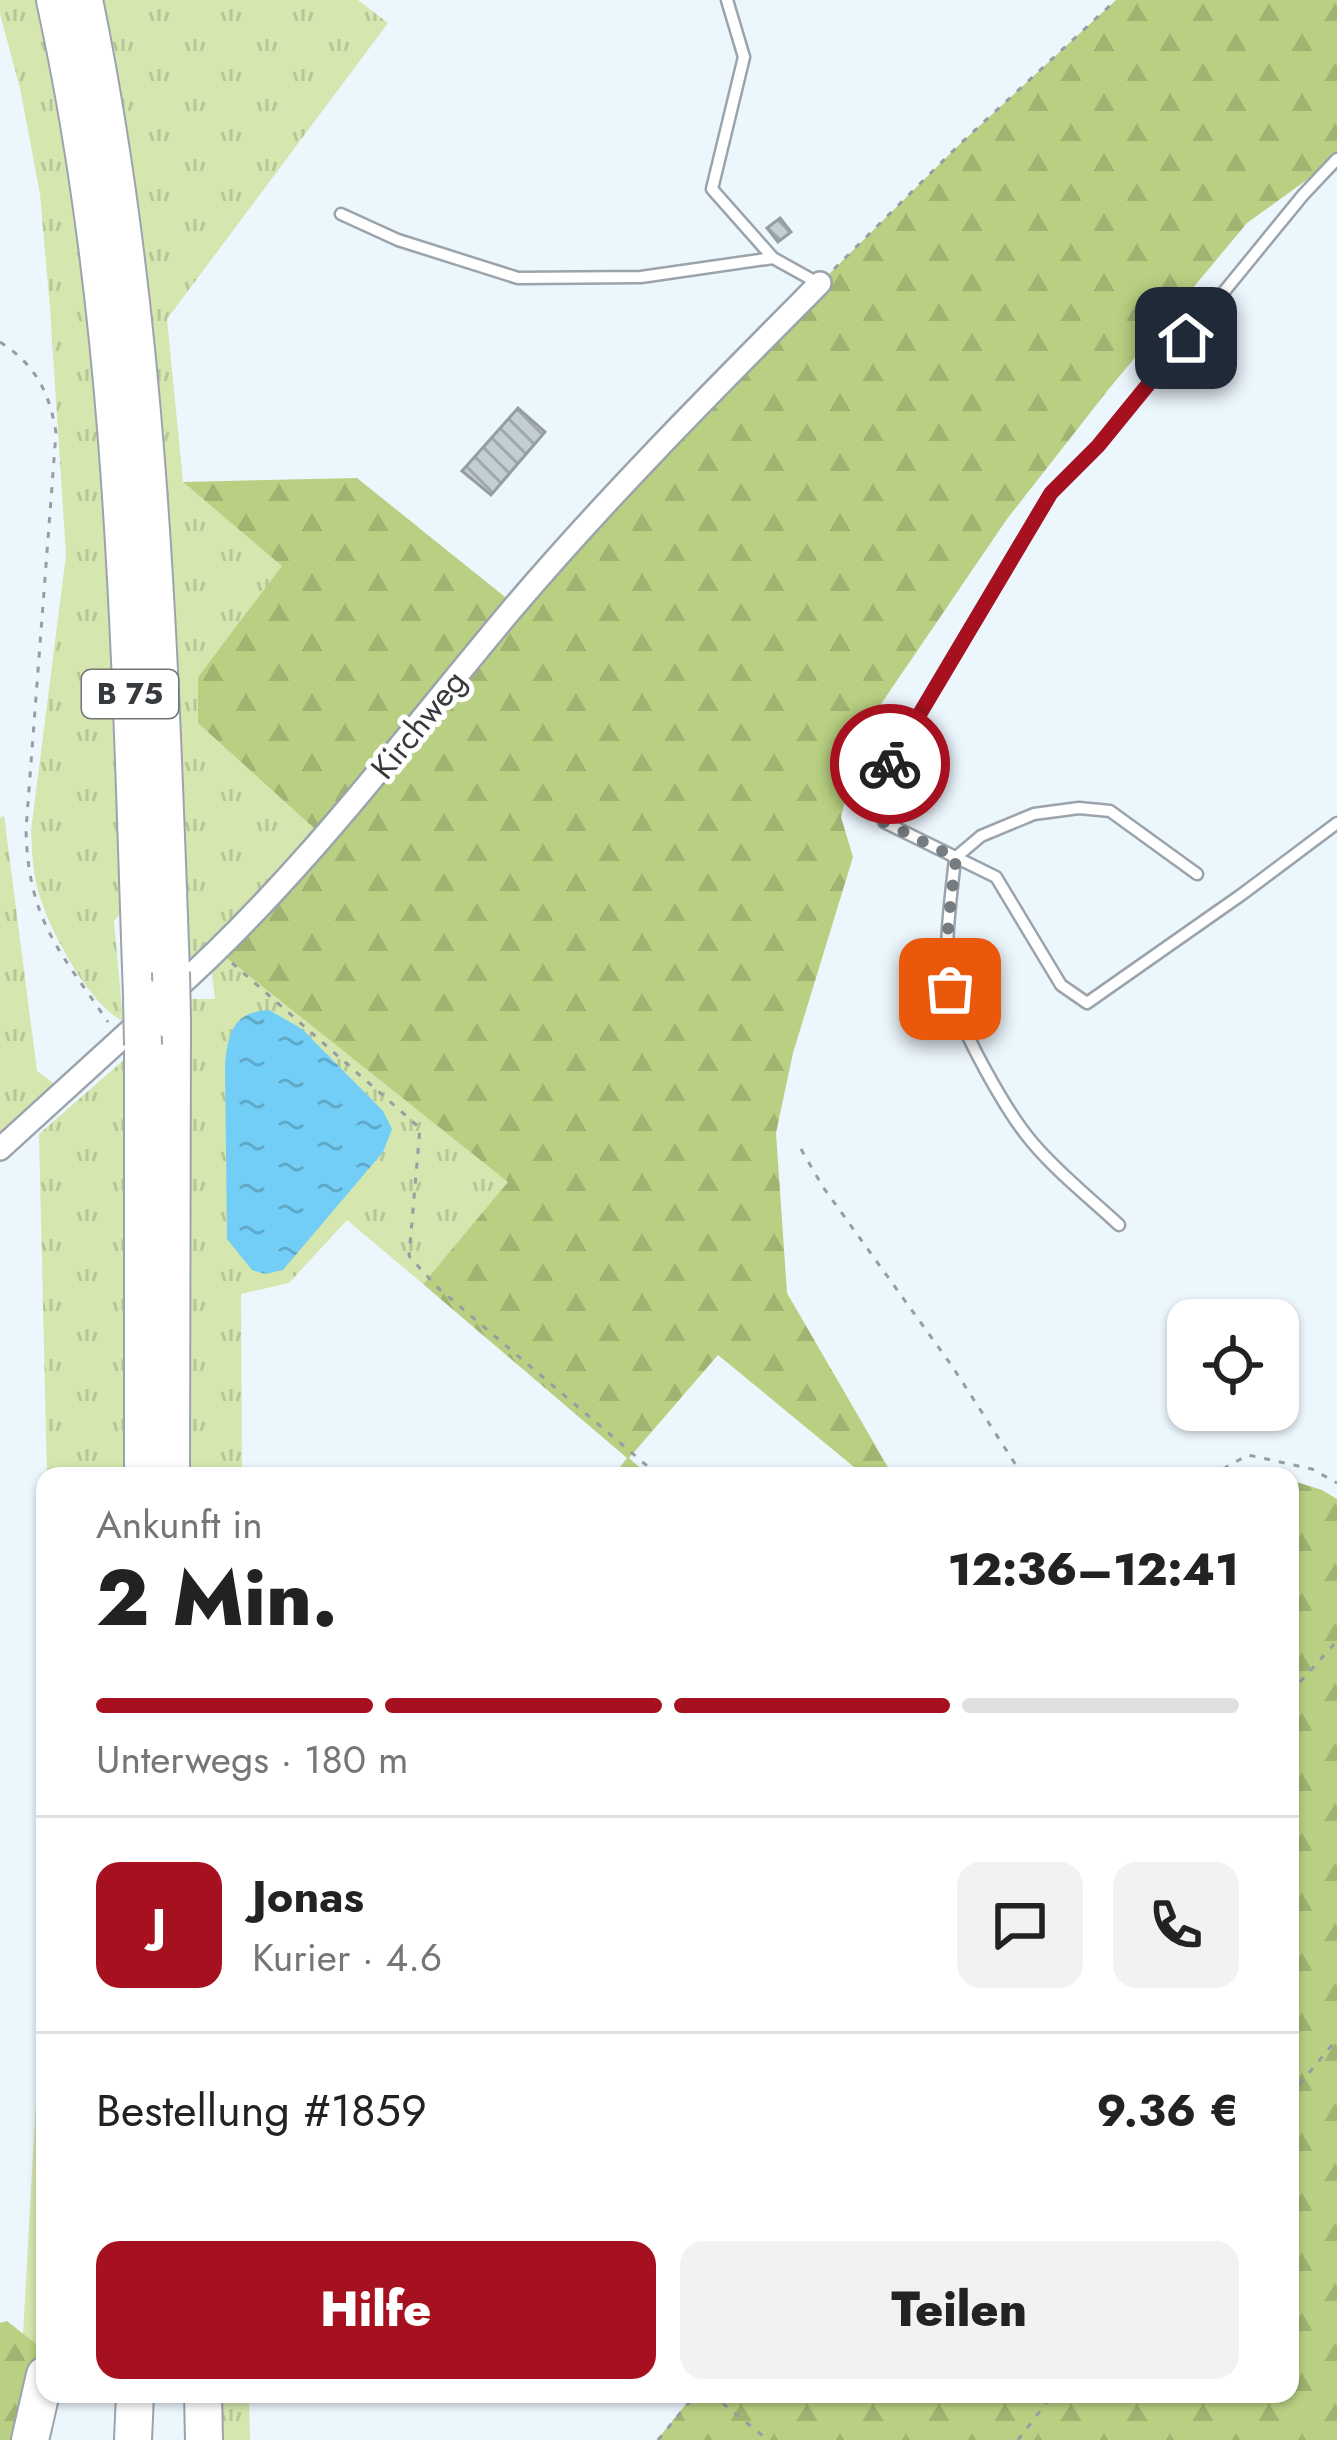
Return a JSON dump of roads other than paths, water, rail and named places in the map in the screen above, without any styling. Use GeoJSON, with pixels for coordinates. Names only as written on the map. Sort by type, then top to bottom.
{"type":"FeatureCollection","features":[{"type":"Feature","properties":{"kind":"highway","name":"B 75"},"geometry":{"type":"LineString","coordinates":[[55,0],[91,206],[113,393],[123,541],[142,996],[131,1042],[143,1467]]}},
{"type":"Feature","properties":{"kind":"highway","name":"B 75"},"geometry":{"type":"LineString","coordinates":[[84,0],[117,183],[139,374],[159,676],[172,1021],[171,1467]]}},
{"type":"Feature","properties":{"kind":"highway"},"geometry":{"type":"LineString","coordinates":[[30,2440],[38,2403]]}},
{"type":"Feature","properties":{"kind":"highway"},"geometry":{"type":"LineString","coordinates":[[131,2440],[132,2403]]}},
{"type":"Feature","properties":{"kind":"highway"},"geometry":{"type":"LineString","coordinates":[[203,2403],[204,2440]]}},
{"type":"Feature","properties":{"kind":"street","name":"Kirchweg"},"geometry":{"type":"LineString","coordinates":[[0,1149],[131,1042],[218,951],[325,837],[515,606],[640,466],[820,284]]}},
{"type":"Feature","properties":{"kind":"lane"},"geometry":{"type":"LineString","coordinates":[[727,0],[744,57],[712,189],[773,258],[820,284]]}},
{"type":"Feature","properties":{"kind":"lane"},"geometry":{"type":"LineString","coordinates":[[1337,158],[1098,446],[1051,493],[873,793],[884,822],[996,877],[1061,986],[1087,1003],[1337,823]]}},
{"type":"Feature","properties":{"kind":"lane"},"geometry":{"type":"LineString","coordinates":[[341,214],[398,241],[518,278],[641,277],[773,258]]}},
{"type":"Feature","properties":{"kind":"lane"},"geometry":{"type":"LineString","coordinates":[[1119,1225],[1030,1141],[964,1027],[950,989],[948,925],[956,858],[981,836],[1034,814],[1079,808],[1110,811],[1197,874]]}},
{"type":"Feature","properties":{"kind":"water"},"geometry":{"type":"Polygon","coordinates":[[[269,1010],[302,1029],[383,1111],[392,1129],[383,1152],[283,1270],[265,1274],[252,1270],[227,1239],[225,1064],[235,1026],[247,1015],[269,1010]]]}}]}
